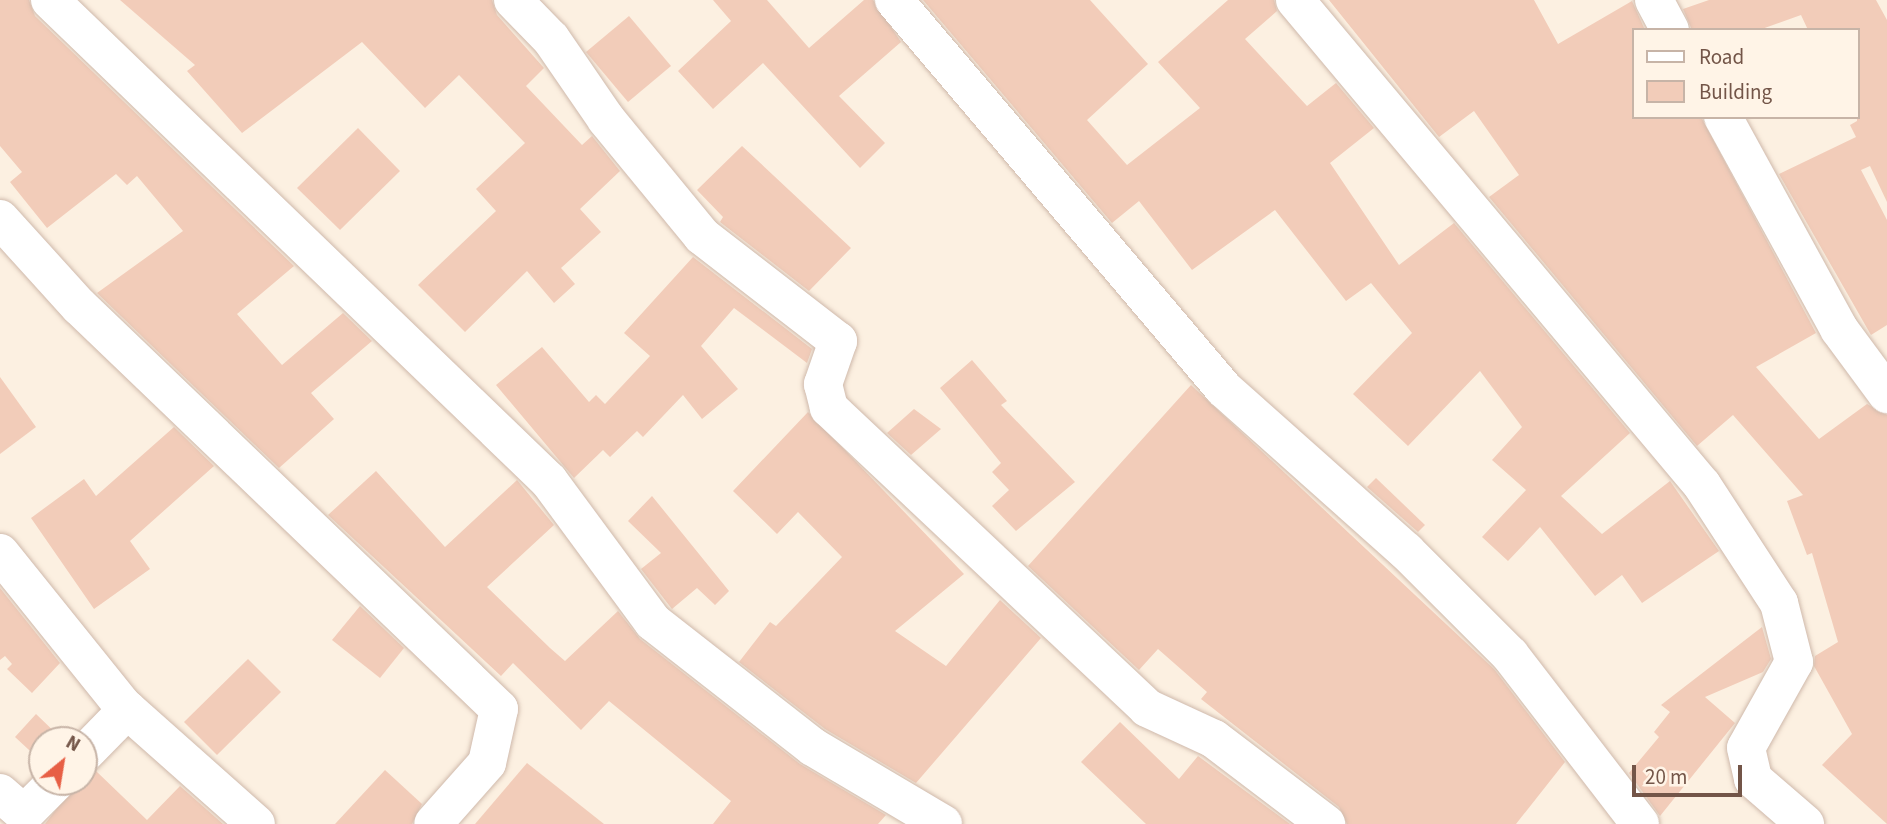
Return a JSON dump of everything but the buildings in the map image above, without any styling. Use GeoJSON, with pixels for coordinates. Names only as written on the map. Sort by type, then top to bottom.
{"type":"FeatureCollection","features":[{"type":"Feature","properties":{"kind":"street"},"geometry":{"type":"LineString","coordinates":[[50,0],[549,481],[653,622],[813,747],[943,824]]}},
{"type":"Feature","properties":{"kind":"street"},"geometry":{"type":"LineString","coordinates":[[513,0],[551,39],[606,119],[702,236],[838,341],[823,384],[829,408],[1147,708],[1214,739],[1325,824]]}},
{"type":"Feature","properties":{"kind":"street"},"geometry":{"type":"LineString","coordinates":[[894,0],[1224,389],[1406,551],[1510,655],[1640,824]]}},
{"type":"Feature","properties":{"kind":"street"},"geometry":{"type":"LineString","coordinates":[[1295,0],[1702,485],[1779,603],[1794,662],[1746,748],[1753,779],[1805,824]]}},
{"type":"Feature","properties":{"kind":"street"},"geometry":{"type":"LineString","coordinates":[[1724,119],[1839,329],[1887,394]]}},
{"type":"Feature","properties":{"kind":"street"},"geometry":{"type":"LineString","coordinates":[[0,219],[79,306],[499,709],[487,763],[433,824]]}},
{"type":"Feature","properties":{"kind":"street"},"geometry":{"type":"LineString","coordinates":[[0,553],[127,710],[256,824]]}},
{"type":"Feature","properties":{"kind":"street"},"geometry":{"type":"LineString","coordinates":[[98,740],[127,710]]}},
{"type":"Feature","properties":{"kind":"street"},"geometry":{"type":"LineString","coordinates":[[0,793],[24,814],[42,796]]}}]}
